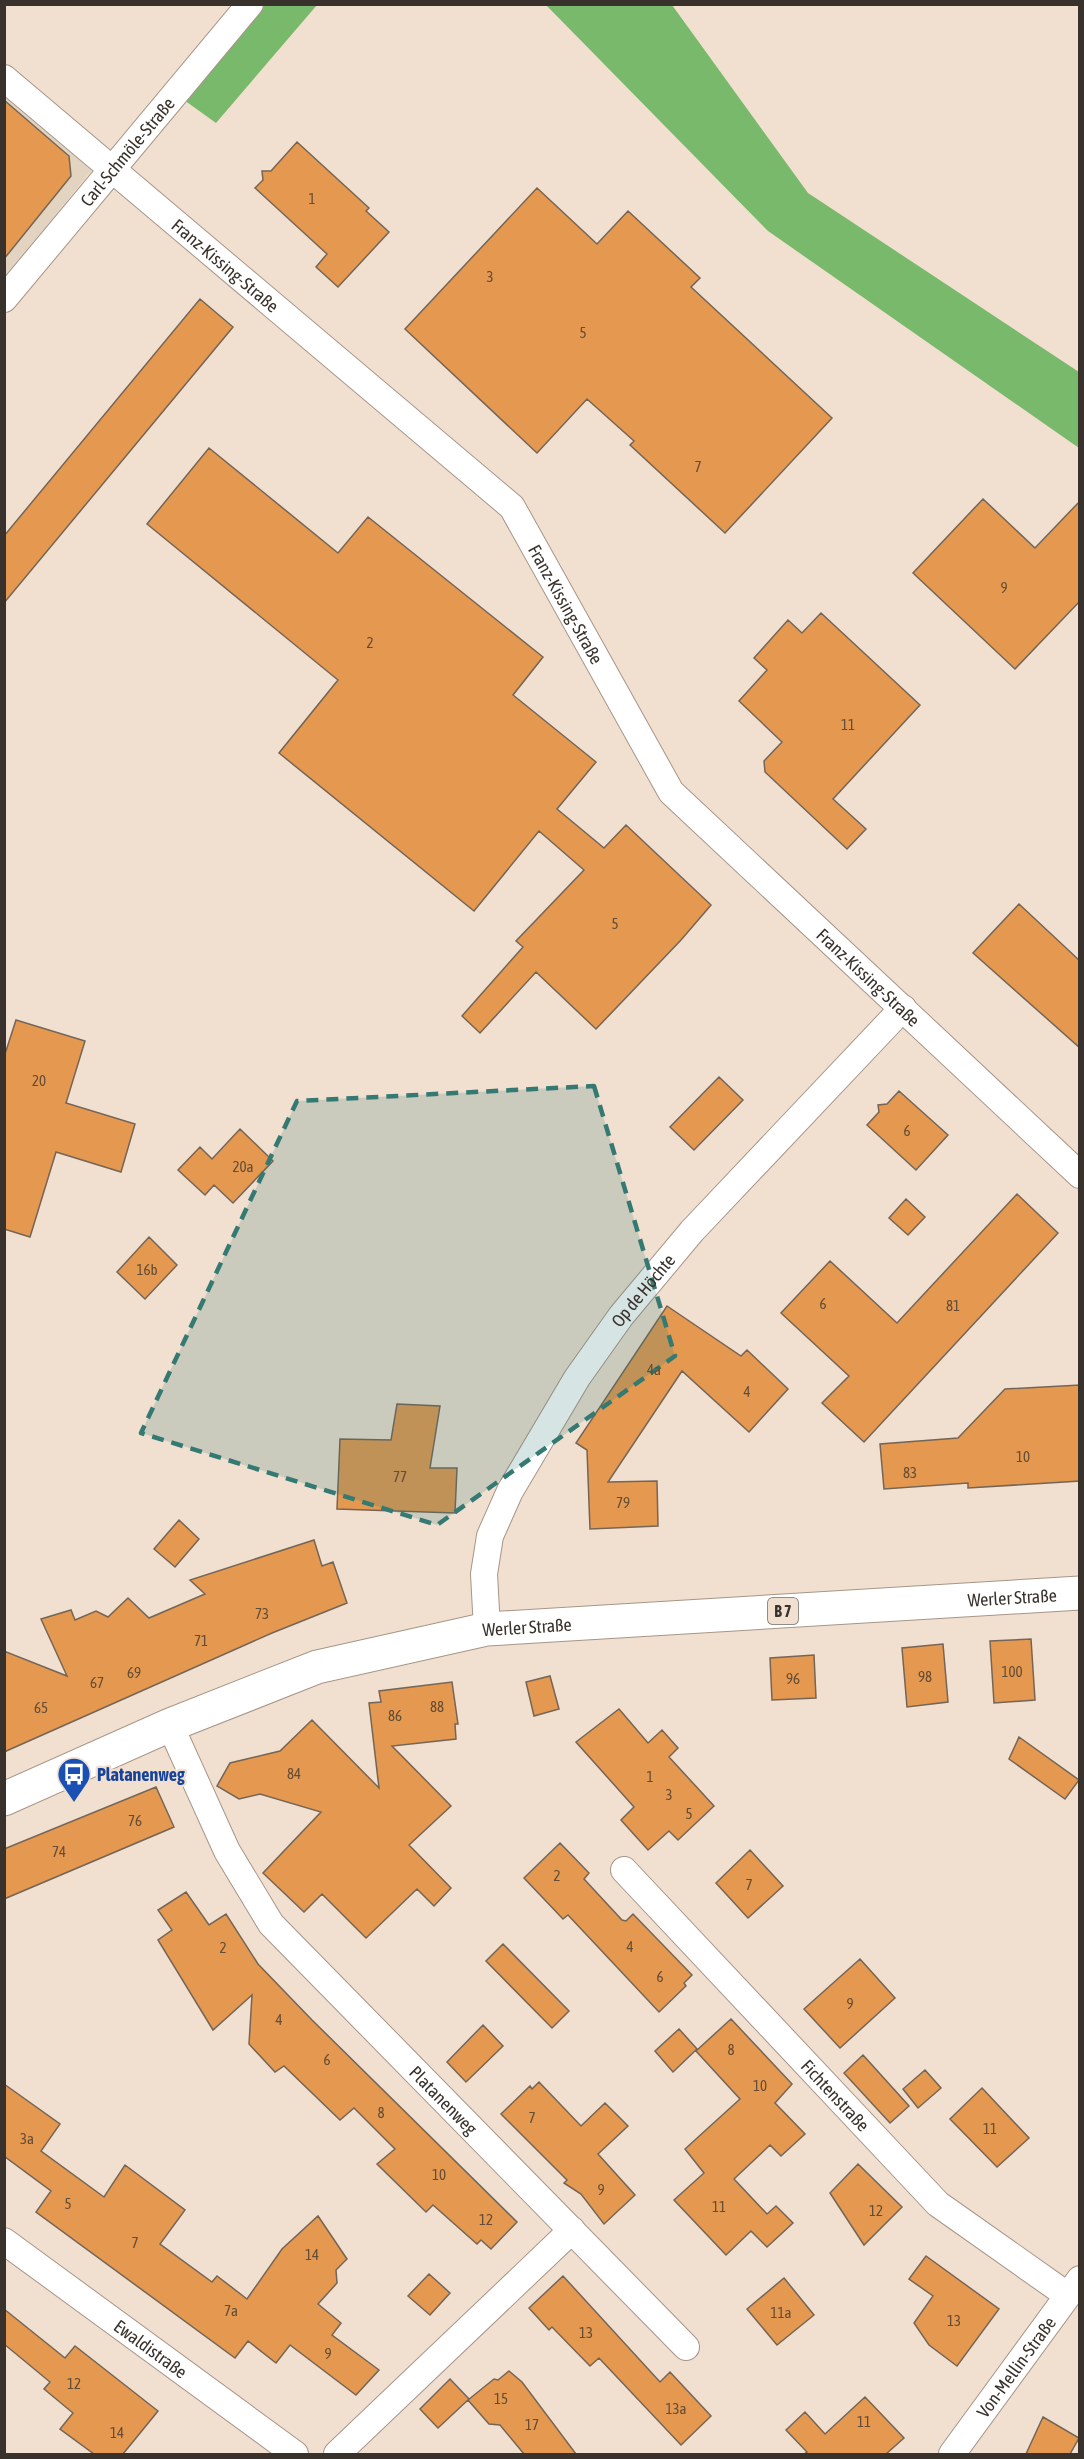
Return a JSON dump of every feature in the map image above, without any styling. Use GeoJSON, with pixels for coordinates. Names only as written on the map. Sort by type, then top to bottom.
{"type":"FeatureCollection","features":[{"type":"Feature","properties":{"kind":"main road","name":"Werler Straße"},"geometry":{"type":"LineString","coordinates":[[4,1799],[170,1725],[317,1667],[487,1629],[1080,1593]]}},
{"type":"Feature","properties":{"kind":"street","name":"Carl-Schmöle-Straße"},"geometry":{"type":"LineString","coordinates":[[4,299],[250,4]]}},
{"type":"Feature","properties":{"kind":"street","name":"Franz-Kissing-Straße"},"geometry":{"type":"LineString","coordinates":[[4,78],[512,507],[671,792],[1080,1175]]}},
{"type":"Feature","properties":{"kind":"street","name":"Op de Höchte"},"geometry":{"type":"LineString","coordinates":[[487,1629],[484,1574],[490,1536],[510,1491],[577,1378],[621,1316],[692,1231],[903,1008]]}},
{"type":"Feature","properties":{"kind":"street","name":"Platanenweg"},"geometry":{"type":"LineString","coordinates":[[170,1725],[227,1851],[247,1889],[271,1924],[686,2347]]}},
{"type":"Feature","properties":{"kind":"street","name":"Fichtenstraße"},"geometry":{"type":"LineString","coordinates":[[624,1870],[939,2204],[1073,2287]]}},
{"type":"Feature","properties":{"kind":"street"},"geometry":{"type":"LineString","coordinates":[[337,2454],[572,2230]]}},
{"type":"Feature","properties":{"kind":"street","name":"Ewaldistraße"},"geometry":{"type":"LineString","coordinates":[[4,2241],[295,2454]]}},
{"type":"Feature","properties":{"kind":"street","name":"Von-Mellin-Straße"},"geometry":{"type":"LineString","coordinates":[[952,2454],[1073,2287]]}},
{"type":"Feature","properties":{"kind":"highlighted area"},"geometry":{"type":"Polygon","coordinates":[[[594,1086],[675,1356],[437,1525],[141,1433],[297,1101],[594,1086]]]}},
{"type":"Feature","properties":{"kind":"shaded area"},"geometry":{"type":"Polygon","coordinates":[[[5,91],[94,167],[5,278],[5,91]]]}},
{"type":"Feature","properties":{"kind":"green space"},"geometry":{"type":"Polygon","coordinates":[[[265,5],[317,5],[216,123],[184,100],[265,5]]]}},
{"type":"Feature","properties":{"kind":"green space"},"geometry":{"type":"Polygon","coordinates":[[[546,5],[672,5],[808,193],[1079,372],[1079,448],[768,231],[546,5]]]}},
{"type":"Feature","properties":{"kind":"building"},"geometry":{"type":"Polygon","coordinates":[[[4,100],[69,156],[71,176],[4,259],[4,100]]]}},
{"type":"Feature","properties":{"kind":"building"},"geometry":{"type":"Polygon","coordinates":[[[297,142],[369,208],[366,211],[389,232],[338,287],[316,267],[327,254],[255,188],[263,180],[262,171],[271,171],[297,142]]]}},
{"type":"Feature","properties":{"kind":"building"},"geometry":{"type":"Polygon","coordinates":[[[537,188],[597,244],[628,211],[700,278],[691,287],[832,418],[725,533],[630,445],[634,441],[587,399],[537,453],[405,329],[537,188]]]}},
{"type":"Feature","properties":{"kind":"building"},"geometry":{"type":"Polygon","coordinates":[[[200,299],[233,327],[4,603],[4,536],[200,299]]]}},
{"type":"Feature","properties":{"kind":"building"},"geometry":{"type":"Polygon","coordinates":[[[209,448],[338,553],[368,517],[543,657],[513,695],[596,762],[557,809],[604,848],[626,825],[711,905],[681,940],[596,1029],[536,972],[480,1033],[462,1016],[523,947],[516,941],[584,870],[539,831],[474,911],[279,753],[338,680],[147,524],[209,448]]]}},
{"type":"Feature","properties":{"kind":"building"},"geometry":{"type":"Polygon","coordinates":[[[983,499],[1035,548],[1080,501],[1080,601],[1015,669],[913,573],[983,499]]]}},
{"type":"Feature","properties":{"kind":"building"},"geometry":{"type":"Polygon","coordinates":[[[821,613],[920,705],[833,799],[866,829],[847,849],[765,772],[764,761],[782,742],[739,701],[767,670],[754,658],[788,620],[802,633],[821,613]]]}},
{"type":"Feature","properties":{"kind":"building"},"geometry":{"type":"Polygon","coordinates":[[[1019,904],[1080,961],[1080,1048],[973,953],[1019,904]]]}},
{"type":"Feature","properties":{"kind":"building"},"geometry":{"type":"Polygon","coordinates":[[[16,1020],[85,1041],[66,1103],[135,1124],[121,1172],[56,1152],[30,1237],[4,1229],[4,1057],[16,1020]]]}},
{"type":"Feature","properties":{"kind":"building"},"geometry":{"type":"Polygon","coordinates":[[[719,1077],[743,1100],[694,1150],[670,1127],[719,1077]]]}},
{"type":"Feature","properties":{"kind":"building"},"geometry":{"type":"Polygon","coordinates":[[[899,1091],[948,1135],[916,1170],[867,1125],[879,1112],[878,1105],[887,1104],[899,1091]]]}},
{"type":"Feature","properties":{"kind":"building"},"geometry":{"type":"Polygon","coordinates":[[[240,1129],[273,1161],[233,1203],[214,1185],[205,1195],[178,1170],[200,1147],[212,1159],[240,1129]]]}},
{"type":"Feature","properties":{"kind":"building"},"geometry":{"type":"Polygon","coordinates":[[[1017,1194],[1058,1233],[864,1442],[822,1403],[849,1376],[781,1313],[830,1261],[897,1323],[1017,1194]]]}},
{"type":"Feature","properties":{"kind":"building"},"geometry":{"type":"Polygon","coordinates":[[[906,1199],[925,1217],[908,1235],[889,1218],[906,1199]]]}},
{"type":"Feature","properties":{"kind":"building"},"geometry":{"type":"Polygon","coordinates":[[[149,1237],[177,1265],[145,1299],[117,1272],[149,1237]]]}},
{"type":"Feature","properties":{"kind":"building"},"geometry":{"type":"Polygon","coordinates":[[[667,1306],[741,1356],[747,1350],[788,1389],[749,1432],[682,1371],[608,1482],[657,1481],[658,1526],[590,1529],[587,1450],[576,1443],[667,1306]]]}},
{"type":"Feature","properties":{"kind":"building"},"geometry":{"type":"Polygon","coordinates":[[[1080,1385],[1080,1481],[968,1488],[968,1483],[884,1489],[880,1444],[958,1438],[1005,1389],[1080,1385]]]}},
{"type":"Feature","properties":{"kind":"building"},"geometry":{"type":"Polygon","coordinates":[[[397,1404],[440,1406],[430,1468],[457,1468],[455,1513],[337,1509],[340,1439],[391,1440],[397,1404]]]}},
{"type":"Feature","properties":{"kind":"building"},"geometry":{"type":"Polygon","coordinates":[[[179,1520],[199,1539],[175,1567],[154,1549],[179,1520]]]}},
{"type":"Feature","properties":{"kind":"building"},"geometry":{"type":"Polygon","coordinates":[[[314,1540],[322,1566],[333,1562],[347,1603],[272,1633],[4,1752],[4,1651],[67,1676],[41,1619],[71,1610],[75,1620],[96,1611],[108,1617],[128,1598],[149,1618],[205,1594],[190,1580],[314,1540]]]}},
{"type":"Feature","properties":{"kind":"building"},"geometry":{"type":"Polygon","coordinates":[[[1031,1639],[1035,1700],[994,1703],[990,1641],[1031,1639]]]}},
{"type":"Feature","properties":{"kind":"building"},"geometry":{"type":"Polygon","coordinates":[[[943,1644],[948,1702],[907,1707],[902,1648],[943,1644]]]}},
{"type":"Feature","properties":{"kind":"building"},"geometry":{"type":"Polygon","coordinates":[[[814,1655],[816,1698],[772,1700],[770,1658],[814,1655]]]}},
{"type":"Feature","properties":{"kind":"building"},"geometry":{"type":"Polygon","coordinates":[[[550,1676],[559,1709],[534,1716],[526,1682],[550,1676]]]}},
{"type":"Feature","properties":{"kind":"building"},"geometry":{"type":"Polygon","coordinates":[[[452,1682],[458,1724],[455,1724],[456,1739],[392,1746],[451,1806],[409,1845],[451,1888],[434,1906],[417,1889],[366,1938],[322,1894],[304,1912],[263,1873],[321,1812],[260,1794],[239,1799],[217,1786],[230,1763],[280,1751],[312,1720],[379,1788],[369,1703],[381,1702],[379,1691],[452,1682]]]}},
{"type":"Feature","properties":{"kind":"building"},"geometry":{"type":"Polygon","coordinates":[[[619,1709],[648,1743],[662,1730],[678,1748],[669,1757],[714,1806],[678,1840],[669,1831],[648,1850],[621,1820],[634,1807],[576,1742],[619,1709]]]}},
{"type":"Feature","properties":{"kind":"building"},"geometry":{"type":"Polygon","coordinates":[[[1019,1737],[1079,1780],[1065,1799],[1009,1759],[1019,1737]]]}},
{"type":"Feature","properties":{"kind":"building"},"geometry":{"type":"Polygon","coordinates":[[[156,1787],[174,1827],[4,1899],[4,1849],[156,1787]]]}},
{"type":"Feature","properties":{"kind":"building"},"geometry":{"type":"Polygon","coordinates":[[[560,1843],[589,1873],[584,1879],[622,1920],[626,1921],[633,1914],[692,1975],[684,1983],[686,1986],[659,2012],[568,1915],[563,1919],[524,1878],[560,1843]]]}},
{"type":"Feature","properties":{"kind":"building"},"geometry":{"type":"Polygon","coordinates":[[[750,1850],[783,1886],[748,1918],[716,1883],[750,1850]]]}},
{"type":"Feature","properties":{"kind":"building"},"geometry":{"type":"Polygon","coordinates":[[[186,1892],[209,1925],[226,1914],[258,1964],[517,2222],[491,2249],[481,2240],[477,2244],[433,2205],[426,2212],[377,2164],[395,2149],[354,2108],[340,2120],[284,2066],[275,2072],[249,2044],[252,1995],[213,2030],[158,1940],[172,1930],[158,1910],[186,1892]]]}},
{"type":"Feature","properties":{"kind":"building"},"geometry":{"type":"Polygon","coordinates":[[[503,1944],[569,2011],[552,2028],[486,1961],[503,1944]]]}},
{"type":"Feature","properties":{"kind":"building"},"geometry":{"type":"Polygon","coordinates":[[[860,1959],[895,1998],[840,2048],[804,2009],[860,1959]]]}},
{"type":"Feature","properties":{"kind":"building"},"geometry":{"type":"Polygon","coordinates":[[[731,2019],[792,2084],[775,2103],[805,2134],[781,2156],[770,2145],[734,2179],[767,2214],[776,2206],[793,2223],[767,2247],[751,2231],[726,2255],[674,2200],[704,2173],[685,2149],[740,2099],[696,2051],[731,2019]]]}},
{"type":"Feature","properties":{"kind":"building"},"geometry":{"type":"Polygon","coordinates":[[[483,2025],[503,2046],[466,2082],[447,2062],[483,2025]]]}},
{"type":"Feature","properties":{"kind":"building"},"geometry":{"type":"Polygon","coordinates":[[[679,2029],[697,2049],[673,2072],[655,2051],[679,2029]]]}},
{"type":"Feature","properties":{"kind":"building"},"geometry":{"type":"Polygon","coordinates":[[[863,2055],[909,2106],[890,2123],[844,2073],[863,2055]]]}},
{"type":"Feature","properties":{"kind":"building"},"geometry":{"type":"Polygon","coordinates":[[[925,2070],[941,2088],[918,2108],[903,2089],[925,2070]]]}},
{"type":"Feature","properties":{"kind":"building"},"geometry":{"type":"Polygon","coordinates":[[[539,2082],[581,2126],[605,2103],[628,2126],[598,2154],[635,2195],[604,2224],[581,2194],[564,2183],[567,2180],[501,2114],[530,2086],[532,2089],[539,2082]]]}},
{"type":"Feature","properties":{"kind":"building"},"geometry":{"type":"Polygon","coordinates":[[[4,2084],[60,2124],[41,2151],[104,2197],[125,2165],[185,2210],[160,2244],[212,2282],[217,2276],[247,2299],[282,2249],[318,2216],[347,2259],[336,2270],[337,2283],[318,2304],[341,2323],[332,2335],[379,2370],[356,2395],[290,2345],[276,2363],[248,2341],[235,2358],[36,2212],[51,2191],[4,2156],[4,2084]]]}},
{"type":"Feature","properties":{"kind":"building"},"geometry":{"type":"Polygon","coordinates":[[[982,2088],[1029,2138],[997,2167],[950,2119],[982,2088]]]}},
{"type":"Feature","properties":{"kind":"building"},"geometry":{"type":"Polygon","coordinates":[[[858,2164],[902,2207],[864,2245],[830,2193],[858,2164]]]}},
{"type":"Feature","properties":{"kind":"building"},"geometry":{"type":"Polygon","coordinates":[[[926,2256],[999,2309],[957,2366],[929,2345],[914,2323],[933,2296],[909,2279],[926,2256]]]}},
{"type":"Feature","properties":{"kind":"building"},"geometry":{"type":"Polygon","coordinates":[[[429,2274],[450,2293],[430,2315],[408,2296],[429,2274]]]}},
{"type":"Feature","properties":{"kind":"building"},"geometry":{"type":"Polygon","coordinates":[[[563,2276],[660,2382],[670,2372],[711,2416],[681,2445],[599,2358],[590,2366],[552,2327],[549,2330],[529,2308],[563,2276]]]}},
{"type":"Feature","properties":{"kind":"building"},"geometry":{"type":"Polygon","coordinates":[[[784,2278],[814,2315],[777,2345],[747,2309],[784,2278]]]}},
{"type":"Feature","properties":{"kind":"building"},"geometry":{"type":"Polygon","coordinates":[[[4,2309],[65,2358],[75,2346],[158,2411],[123,2454],[94,2454],[60,2429],[73,2413],[44,2389],[50,2382],[4,2344],[4,2309]]]}},
{"type":"Feature","properties":{"kind":"building"},"geometry":{"type":"Polygon","coordinates":[[[509,2371],[522,2382],[576,2454],[524,2454],[500,2425],[489,2424],[468,2400],[494,2379],[498,2380],[509,2371]]]}},
{"type":"Feature","properties":{"kind":"building"},"geometry":{"type":"Polygon","coordinates":[[[450,2379],[469,2399],[438,2428],[420,2409],[450,2379]]]}},
{"type":"Feature","properties":{"kind":"building"},"geometry":{"type":"Polygon","coordinates":[[[865,2397],[904,2438],[886,2454],[804,2454],[807,2452],[786,2430],[805,2412],[825,2434],[865,2397]]]}},
{"type":"Feature","properties":{"kind":"building"},"geometry":{"type":"Polygon","coordinates":[[[1043,2417],[1079,2438],[1070,2454],[1026,2454],[1043,2417]]]}},
{"type":"Feature","properties":{"kind":"place","name":"Platanenweg"},"geometry":{"type":"Point","coordinates":[74,1803]}}]}
